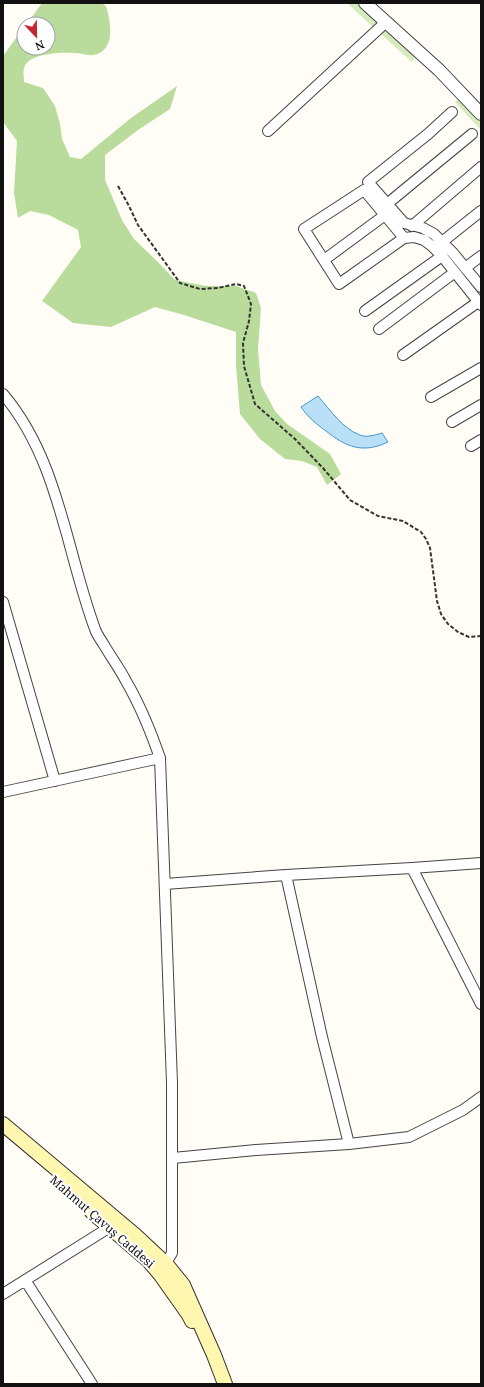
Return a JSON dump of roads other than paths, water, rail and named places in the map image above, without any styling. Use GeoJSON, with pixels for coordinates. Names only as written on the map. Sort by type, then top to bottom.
{"type":"FeatureCollection","features":[{"type":"Feature","properties":{"kind":"main road"},"geometry":{"type":"LineString","coordinates":[[3,1124],[135,1236],[163,1269],[183,1285],[225,1384]]}},
{"type":"Feature","properties":{"kind":"main road","name":"Mahmut Çavuş Caddesi"},"geometry":{"type":"LineString","coordinates":[[3,1136],[149,1261],[163,1269],[189,1315],[216,1384]]}},
{"type":"Feature","properties":{"kind":"street"},"geometry":{"type":"LineString","coordinates":[[365,3],[439,70],[481,114]]}},
{"type":"Feature","properties":{"kind":"street"},"geometry":{"type":"LineString","coordinates":[[268,131],[386,22]]}},
{"type":"Feature","properties":{"kind":"street"},"geometry":{"type":"LineString","coordinates":[[452,112],[428,134],[368,182],[404,224],[423,228],[434,234],[481,287]]}},
{"type":"Feature","properties":{"kind":"street"},"geometry":{"type":"LineString","coordinates":[[387,204],[472,134]]}},
{"type":"Feature","properties":{"kind":"street"},"geometry":{"type":"LineString","coordinates":[[412,226],[481,167]]}},
{"type":"Feature","properties":{"kind":"street"},"geometry":{"type":"LineString","coordinates":[[403,355],[480,304],[442,256],[424,240],[414,237],[404,238],[340,284],[304,229],[364,190],[404,238]]}},
{"type":"Feature","properties":{"kind":"street"},"geometry":{"type":"LineString","coordinates":[[442,242],[481,211]]}},
{"type":"Feature","properties":{"kind":"street"},"geometry":{"type":"LineString","coordinates":[[324,260],[384,215]]}},
{"type":"Feature","properties":{"kind":"street"},"geometry":{"type":"LineString","coordinates":[[365,311],[442,256]]}},
{"type":"Feature","properties":{"kind":"street"},"geometry":{"type":"LineString","coordinates":[[465,268],[481,256]]}},
{"type":"Feature","properties":{"kind":"street"},"geometry":{"type":"LineString","coordinates":[[379,329],[455,272]]}},
{"type":"Feature","properties":{"kind":"street"},"geometry":{"type":"LineString","coordinates":[[431,396],[481,368]]}},
{"type":"Feature","properties":{"kind":"street"},"geometry":{"type":"LineString","coordinates":[[3,394],[31,434],[48,475],[65,526],[82,588],[96,631],[127,681],[149,727],[160,758],[172,1082],[173,1158],[172,1253],[163,1269]]}},
{"type":"Feature","properties":{"kind":"street"},"geometry":{"type":"LineString","coordinates":[[452,422],[481,405]]}},
{"type":"Feature","properties":{"kind":"street"},"geometry":{"type":"LineString","coordinates":[[471,446],[481,440]]}},
{"type":"Feature","properties":{"kind":"street"},"geometry":{"type":"LineString","coordinates":[[3,602],[55,781]]}},
{"type":"Feature","properties":{"kind":"street"},"geometry":{"type":"LineString","coordinates":[[3,792],[160,758]]}},
{"type":"Feature","properties":{"kind":"street"},"geometry":{"type":"LineString","coordinates":[[165,884],[481,863]]}},
{"type":"Feature","properties":{"kind":"street"},"geometry":{"type":"LineString","coordinates":[[412,868],[481,1004]]}},
{"type":"Feature","properties":{"kind":"street"},"geometry":{"type":"LineString","coordinates":[[286,875],[322,1037],[349,1144]]}},
{"type":"Feature","properties":{"kind":"street"},"geometry":{"type":"LineString","coordinates":[[173,1158],[256,1150],[349,1144],[409,1137],[463,1110],[481,1097]]}},
{"type":"Feature","properties":{"kind":"street"},"geometry":{"type":"LineString","coordinates":[[3,1294],[110,1227]]}},
{"type":"Feature","properties":{"kind":"street"},"geometry":{"type":"LineString","coordinates":[[25,1280],[92,1384]]}},
{"type":"Feature","properties":{"kind":"water"},"geometry":{"type":"Polygon","coordinates":[[[318,396],[342,424],[354,432],[365,436],[382,433],[388,442],[371,448],[363,448],[348,445],[333,437],[312,420],[301,407],[318,396]]]}}]}
